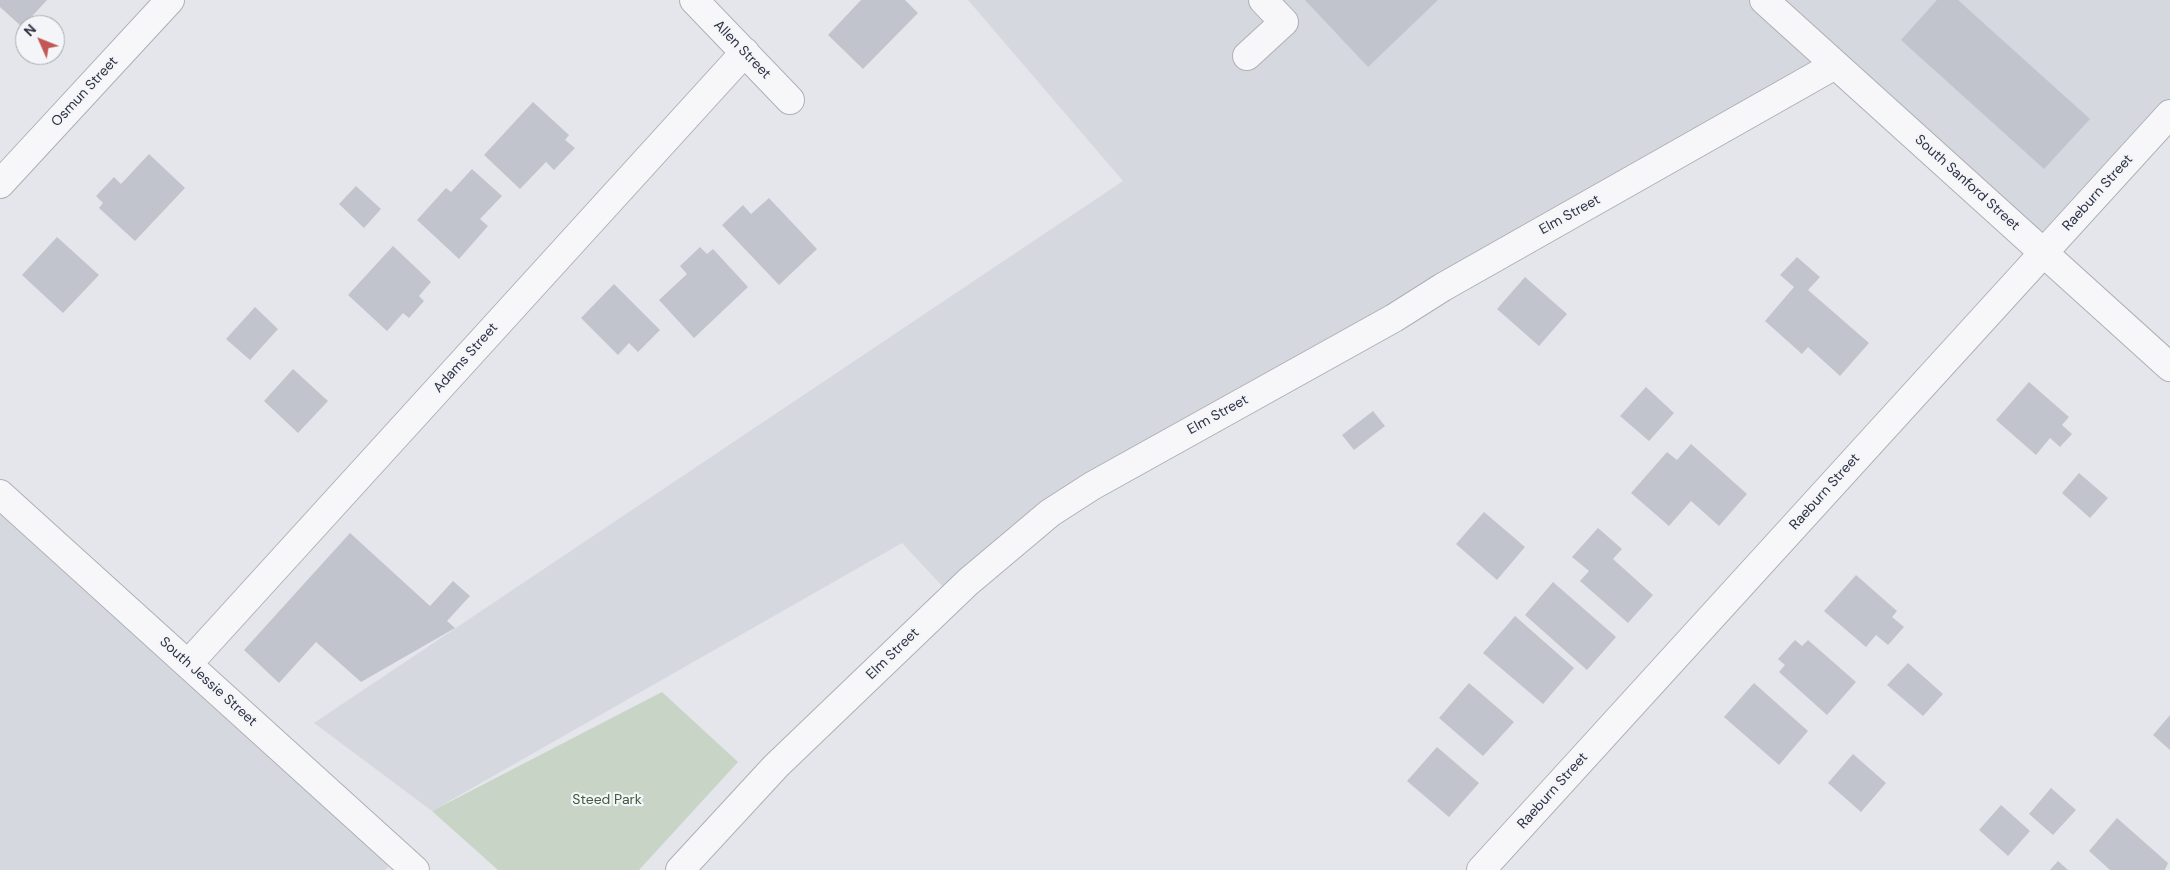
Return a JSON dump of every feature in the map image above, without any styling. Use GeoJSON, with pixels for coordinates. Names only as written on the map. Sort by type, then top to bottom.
{"type":"FeatureCollection","features":[{"type":"Feature","properties":{"kind":"street","name":"Osmun Street"},"geometry":{"type":"LineString","coordinates":[[0,184],[170,0]]}},
{"type":"Feature","properties":{"kind":"street","name":"Allen Street"},"geometry":{"type":"LineString","coordinates":[[694,0],[790,100]]}},
{"type":"Feature","properties":{"kind":"street"},"geometry":{"type":"LineString","coordinates":[[1247,56],[1284,22],[1263,0]]}},
{"type":"Feature","properties":{"kind":"street","name":"South Sanford Street"},"geometry":{"type":"LineString","coordinates":[[1764,0],[2170,367]]}},
{"type":"Feature","properties":{"kind":"street","name":"Adams Street"},"geometry":{"type":"LineString","coordinates":[[188,664],[745,52]]}},
{"type":"Feature","properties":{"kind":"street","name":"Elm Street"},"geometry":{"type":"LineString","coordinates":[[680,870],[776,766],[968,582],[1050,513],[1101,482],[1394,318],[1443,287],[1835,65]]}},
{"type":"Feature","properties":{"kind":"street","name":"Raeburn Street"},"geometry":{"type":"LineString","coordinates":[[1482,870],[2170,114]]}},
{"type":"Feature","properties":{"kind":"street","name":"South Jessie Street"},"geometry":{"type":"LineString","coordinates":[[0,494],[415,870]]}},
{"type":"Feature","properties":{"kind":"shaded area"},"geometry":{"type":"Polygon","coordinates":[[[968,0],[2170,0],[2170,125],[2050,255],[1842,62],[1080,497],[957,602],[902,543],[432,811],[314,723],[1123,181],[968,0]]]}},
{"type":"Feature","properties":{"kind":"shaded area"},"geometry":{"type":"Polygon","coordinates":[[[0,495],[400,854],[385,870],[0,870],[0,495]]]}},
{"type":"Feature","properties":{"kind":"green space","name":"Steed Park"},"geometry":{"type":"Polygon","coordinates":[[[662,692],[738,762],[639,870],[498,870],[432,811],[662,692]]]}},
{"type":"Feature","properties":{"kind":"building"},"geometry":{"type":"Polygon","coordinates":[[[0,0],[47,0],[33,15],[15,15],[15,21],[0,7],[0,0]]]}},
{"type":"Feature","properties":{"kind":"building"},"geometry":{"type":"Polygon","coordinates":[[[861,0],[905,0],[918,13],[863,69],[828,35],[861,0]]]}},
{"type":"Feature","properties":{"kind":"building"},"geometry":{"type":"Polygon","coordinates":[[[1305,0],[1438,0],[1368,67],[1305,0]]]}},
{"type":"Feature","properties":{"kind":"building"},"geometry":{"type":"Polygon","coordinates":[[[1937,0],[1958,0],[2090,119],[2044,169],[1901,40],[1937,0]]]}},
{"type":"Feature","properties":{"kind":"building"},"geometry":{"type":"Polygon","coordinates":[[[533,102],[569,135],[565,140],[575,148],[554,170],[546,162],[520,189],[484,155],[533,102]]]}},
{"type":"Feature","properties":{"kind":"building"},"geometry":{"type":"Polygon","coordinates":[[[149,154],[185,188],[135,241],[99,208],[103,203],[96,196],[114,177],[121,184],[149,154]]]}},
{"type":"Feature","properties":{"kind":"building"},"geometry":{"type":"Polygon","coordinates":[[[472,169],[502,196],[480,219],[488,226],[459,259],[417,220],[446,188],[451,192],[472,169]]]}},
{"type":"Feature","properties":{"kind":"building"},"geometry":{"type":"Polygon","coordinates":[[[356,186],[381,209],[364,228],[339,204],[356,186]]]}},
{"type":"Feature","properties":{"kind":"building"},"geometry":{"type":"Polygon","coordinates":[[[769,198],[817,249],[779,285],[722,225],[743,205],[751,214],[769,198]]]}},
{"type":"Feature","properties":{"kind":"building"},"geometry":{"type":"Polygon","coordinates":[[[57,237],[99,275],[63,313],[22,275],[57,237]]]}},
{"type":"Feature","properties":{"kind":"building"},"geometry":{"type":"Polygon","coordinates":[[[393,246],[431,282],[419,296],[424,301],[409,318],[403,313],[387,331],[348,295],[393,246]]]}},
{"type":"Feature","properties":{"kind":"building"},"geometry":{"type":"Polygon","coordinates":[[[700,247],[707,254],[713,249],[748,287],[694,338],[659,300],[687,274],[680,266],[700,247]]]}},
{"type":"Feature","properties":{"kind":"building"},"geometry":{"type":"Polygon","coordinates":[[[1797,257],[1820,277],[1808,290],[1869,343],[1840,376],[1808,347],[1802,354],[1765,321],[1794,287],[1780,275],[1797,257]]]}},
{"type":"Feature","properties":{"kind":"building"},"geometry":{"type":"Polygon","coordinates":[[[1525,277],[1567,314],[1539,346],[1497,309],[1525,277]]]}},
{"type":"Feature","properties":{"kind":"building"},"geometry":{"type":"Polygon","coordinates":[[[614,284],[660,330],[638,352],[629,343],[618,355],[581,318],[614,284]]]}},
{"type":"Feature","properties":{"kind":"building"},"geometry":{"type":"Polygon","coordinates":[[[255,307],[278,329],[250,360],[226,339],[255,307]]]}},
{"type":"Feature","properties":{"kind":"building"},"geometry":{"type":"Polygon","coordinates":[[[293,369],[328,401],[298,433],[264,401],[293,369]]]}},
{"type":"Feature","properties":{"kind":"building"},"geometry":{"type":"Polygon","coordinates":[[[2029,382],[2069,417],[2062,425],[2072,434],[2060,447],[2050,438],[2036,455],[1996,420],[2029,382]]]}},
{"type":"Feature","properties":{"kind":"building"},"geometry":{"type":"Polygon","coordinates":[[[1646,387],[1674,413],[1649,441],[1620,416],[1646,387]]]}},
{"type":"Feature","properties":{"kind":"building"},"geometry":{"type":"Polygon","coordinates":[[[1373,411],[1385,426],[1354,450],[1342,435],[1373,411]]]}},
{"type":"Feature","properties":{"kind":"building"},"geometry":{"type":"Polygon","coordinates":[[[1691,444],[1747,494],[1719,526],[1691,501],[1669,526],[1631,493],[1667,452],[1677,460],[1691,444]]]}},
{"type":"Feature","properties":{"kind":"building"},"geometry":{"type":"Polygon","coordinates":[[[2079,473],[2108,498],[2090,518],[2062,493],[2079,473]]]}},
{"type":"Feature","properties":{"kind":"building"},"geometry":{"type":"Polygon","coordinates":[[[1484,512],[1525,547],[1497,580],[1456,544],[1484,512]]]}},
{"type":"Feature","properties":{"kind":"building"},"geometry":{"type":"Polygon","coordinates":[[[1598,528],[1622,549],[1613,559],[1653,595],[1628,623],[1580,581],[1589,571],[1572,557],[1598,528]]]}},
{"type":"Feature","properties":{"kind":"building"},"geometry":{"type":"Polygon","coordinates":[[[350,533],[430,606],[453,581],[470,596],[447,621],[455,628],[361,682],[316,642],[279,683],[244,650],[350,533]]]}},
{"type":"Feature","properties":{"kind":"building"},"geometry":{"type":"Polygon","coordinates":[[[1856,575],[1897,611],[1892,617],[1904,627],[1888,645],[1876,635],[1866,647],[1824,611],[1856,575]]]}},
{"type":"Feature","properties":{"kind":"building"},"geometry":{"type":"Polygon","coordinates":[[[1553,582],[1616,637],[1587,670],[1525,615],[1553,582]]]}},
{"type":"Feature","properties":{"kind":"building"},"geometry":{"type":"Polygon","coordinates":[[[1515,616],[1574,668],[1543,704],[1483,653],[1515,616]]]}},
{"type":"Feature","properties":{"kind":"building"},"geometry":{"type":"Polygon","coordinates":[[[1795,640],[1802,646],[1808,640],[1856,682],[1827,715],[1779,672],[1785,665],[1778,659],[1795,640]]]}},
{"type":"Feature","properties":{"kind":"building"},"geometry":{"type":"Polygon","coordinates":[[[1908,663],[1943,694],[1923,716],[1887,685],[1908,663]]]}},
{"type":"Feature","properties":{"kind":"building"},"geometry":{"type":"Polygon","coordinates":[[[1469,683],[1514,722],[1483,756],[1439,718],[1469,683]]]}},
{"type":"Feature","properties":{"kind":"building"},"geometry":{"type":"Polygon","coordinates":[[[1754,683],[1808,731],[1779,765],[1724,717],[1754,683]]]}},
{"type":"Feature","properties":{"kind":"building"},"geometry":{"type":"Polygon","coordinates":[[[2170,715],[2170,750],[2153,735],[2170,715]]]}},
{"type":"Feature","properties":{"kind":"building"},"geometry":{"type":"Polygon","coordinates":[[[1437,747],[1479,783],[1449,817],[1407,781],[1437,747]]]}},
{"type":"Feature","properties":{"kind":"building"},"geometry":{"type":"Polygon","coordinates":[[[1853,754],[1886,783],[1861,812],[1828,783],[1853,754]]]}},
{"type":"Feature","properties":{"kind":"building"},"geometry":{"type":"Polygon","coordinates":[[[2051,788],[2076,810],[2053,835],[2029,814],[2051,788]]]}},
{"type":"Feature","properties":{"kind":"building"},"geometry":{"type":"Polygon","coordinates":[[[2001,805],[2030,831],[2008,856],[1979,830],[2001,805]]]}},
{"type":"Feature","properties":{"kind":"building"},"geometry":{"type":"Polygon","coordinates":[[[2117,818],[2168,863],[2165,870],[2110,870],[2089,851],[2117,818]]]}},
{"type":"Feature","properties":{"kind":"building"},"geometry":{"type":"Polygon","coordinates":[[[2058,861],[2068,870],[2050,870],[2058,861]]]}}]}
